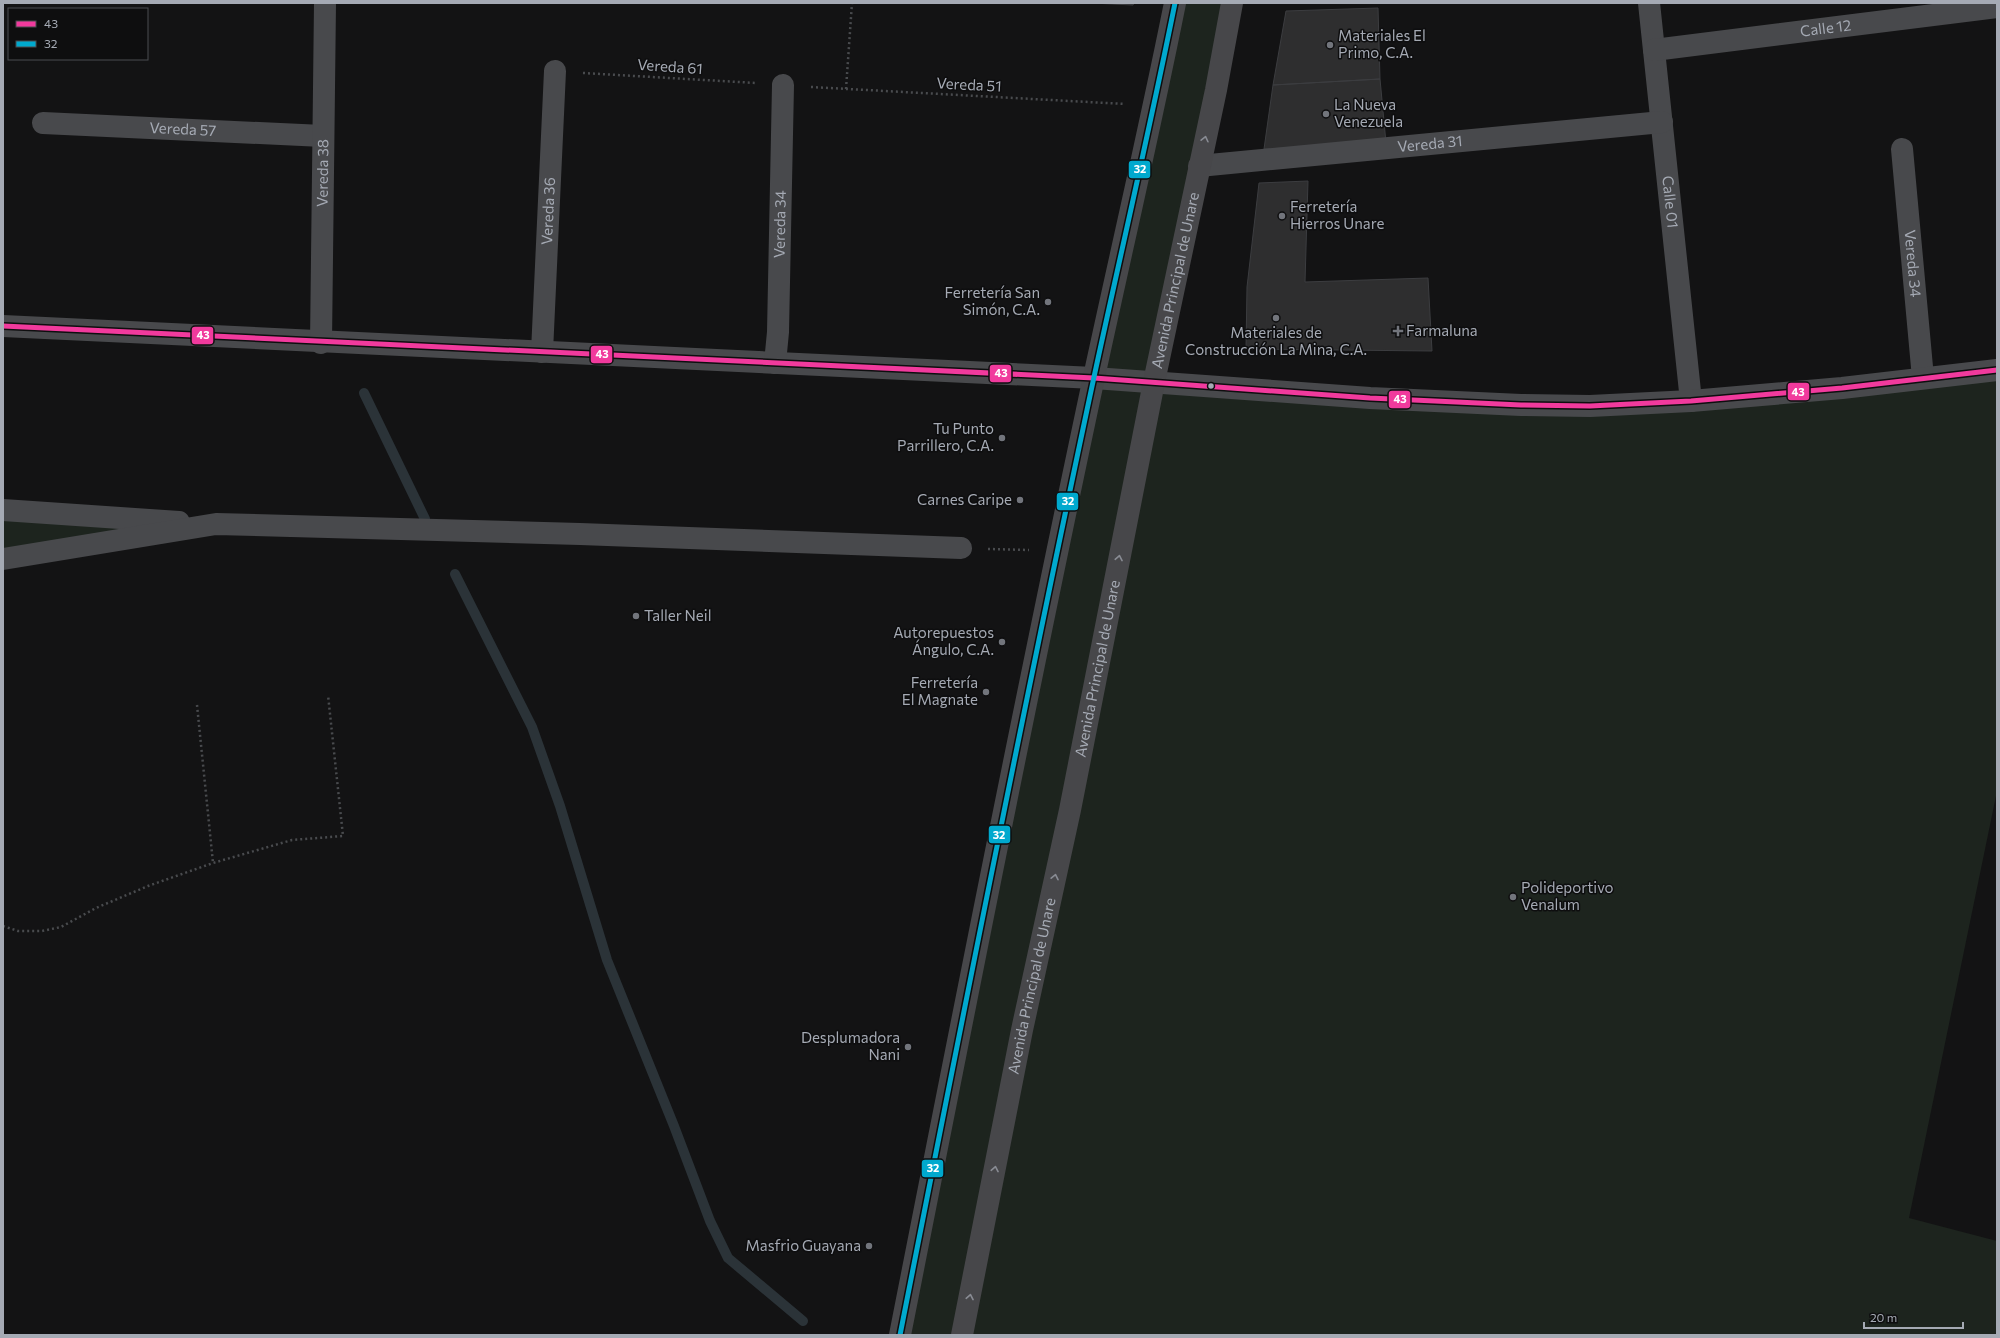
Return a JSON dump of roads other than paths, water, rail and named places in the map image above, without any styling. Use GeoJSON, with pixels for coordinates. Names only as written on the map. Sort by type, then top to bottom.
{"type":"FeatureCollection","features":[{"type":"Feature","properties":{"kind":"street","name":"Vereda 38"},"geometry":{"type":"LineString","coordinates":[[321,343],[325,3]]}},
{"type":"Feature","properties":{"kind":"street"},"geometry":{"type":"LineString","coordinates":[[900,1335],[1058,551],[1175,3]]}},
{"type":"Feature","properties":{"kind":"street","name":"Avenida Principal de Unare"},"geometry":{"type":"LineString","coordinates":[[962,1335],[1022,1030],[1070,810],[1154,382],[1216,90],[1232,3]]}},
{"type":"Feature","properties":{"kind":"street","name":"Calle 01"},"geometry":{"type":"LineString","coordinates":[[1649,3],[1691,401]]}},
{"type":"Feature","properties":{"kind":"street","name":"Calle 12"},"geometry":{"type":"LineString","coordinates":[[1654,50],[1933,9],[1997,7]]}},
{"type":"Feature","properties":{"kind":"street","name":"Vereda 36"},"geometry":{"type":"LineString","coordinates":[[542,352],[555,71]]}},
{"type":"Feature","properties":{"kind":"street","name":"Vereda 34"},"geometry":{"type":"LineString","coordinates":[[775,363],[778,332],[783,85]]}},
{"type":"Feature","properties":{"kind":"street","name":"Vereda 31"},"geometry":{"type":"LineString","coordinates":[[1199,166],[1662,122]]}},
{"type":"Feature","properties":{"kind":"street","name":"Vereda 57"},"geometry":{"type":"LineString","coordinates":[[43,123],[323,136]]}},
{"type":"Feature","properties":{"kind":"street","name":"Vereda 34"},"geometry":{"type":"LineString","coordinates":[[1902,149],[1923,378]]}},
{"type":"Feature","properties":{"kind":"street"},"geometry":{"type":"LineString","coordinates":[[3,326],[321,343],[1094,378],[1370,398],[1521,405],[1590,406],[1691,401],[1842,388],[1997,370]]}},
{"type":"Feature","properties":{"kind":"street"},"geometry":{"type":"LineString","coordinates":[[3,510],[216,524],[580,534],[961,548]]}},
{"type":"Feature","properties":{"kind":"street"},"geometry":{"type":"LineString","coordinates":[[3,559],[216,524]]}},
{"type":"Feature","properties":{"kind":"waterway"},"geometry":{"type":"LineString","coordinates":[[364,393],[425,519]]}},
{"type":"Feature","properties":{"kind":"waterway"},"geometry":{"type":"LineString","coordinates":[[455,574],[532,727],[560,806],[607,960],[674,1126],[710,1221],[728,1258],[803,1321]]}},
{"type":"Feature","properties":{"kind":"place","name":"Materiales El Primo, C.A."},"geometry":{"type":"Point","coordinates":[1330,45]}},
{"type":"Feature","properties":{"kind":"place","name":"La Nueva Venezuela"},"geometry":{"type":"Point","coordinates":[1326,114]}},
{"type":"Feature","properties":{"kind":"place","name":"Ferretería Hierros Unare"},"geometry":{"type":"Point","coordinates":[1282,216]}},
{"type":"Feature","properties":{"kind":"place","name":"Ferretería San Simón, C.A."},"geometry":{"type":"Point","coordinates":[1048,302]}},
{"type":"Feature","properties":{"kind":"place","name":"Materiales de Construcción La Mina, C.A."},"geometry":{"type":"Point","coordinates":[1276,318]}},
{"type":"Feature","properties":{"kind":"place","name":"Farmaluna"},"geometry":{"type":"Point","coordinates":[1398,331]}},
{"type":"Feature","properties":{"kind":"place","name":"Tu Punto Parrillero, C.A."},"geometry":{"type":"Point","coordinates":[1002,438]}},
{"type":"Feature","properties":{"kind":"place","name":"Carnes Caripe"},"geometry":{"type":"Point","coordinates":[1020,500]}},
{"type":"Feature","properties":{"kind":"place","name":"Taller Neil"},"geometry":{"type":"Point","coordinates":[636,616]}},
{"type":"Feature","properties":{"kind":"place","name":"Autorepuestos Ángulo, C.A."},"geometry":{"type":"Point","coordinates":[1002,642]}},
{"type":"Feature","properties":{"kind":"place","name":"Ferretería El Magnate"},"geometry":{"type":"Point","coordinates":[986,692]}},
{"type":"Feature","properties":{"kind":"place","name":"Polideportivo Venalum"},"geometry":{"type":"Point","coordinates":[1513,897]}},
{"type":"Feature","properties":{"kind":"place","name":"Desplumadora Nani"},"geometry":{"type":"Point","coordinates":[908,1047]}},
{"type":"Feature","properties":{"kind":"place","name":"Masfrio Guayana"},"geometry":{"type":"Point","coordinates":[869,1246]}}]}
